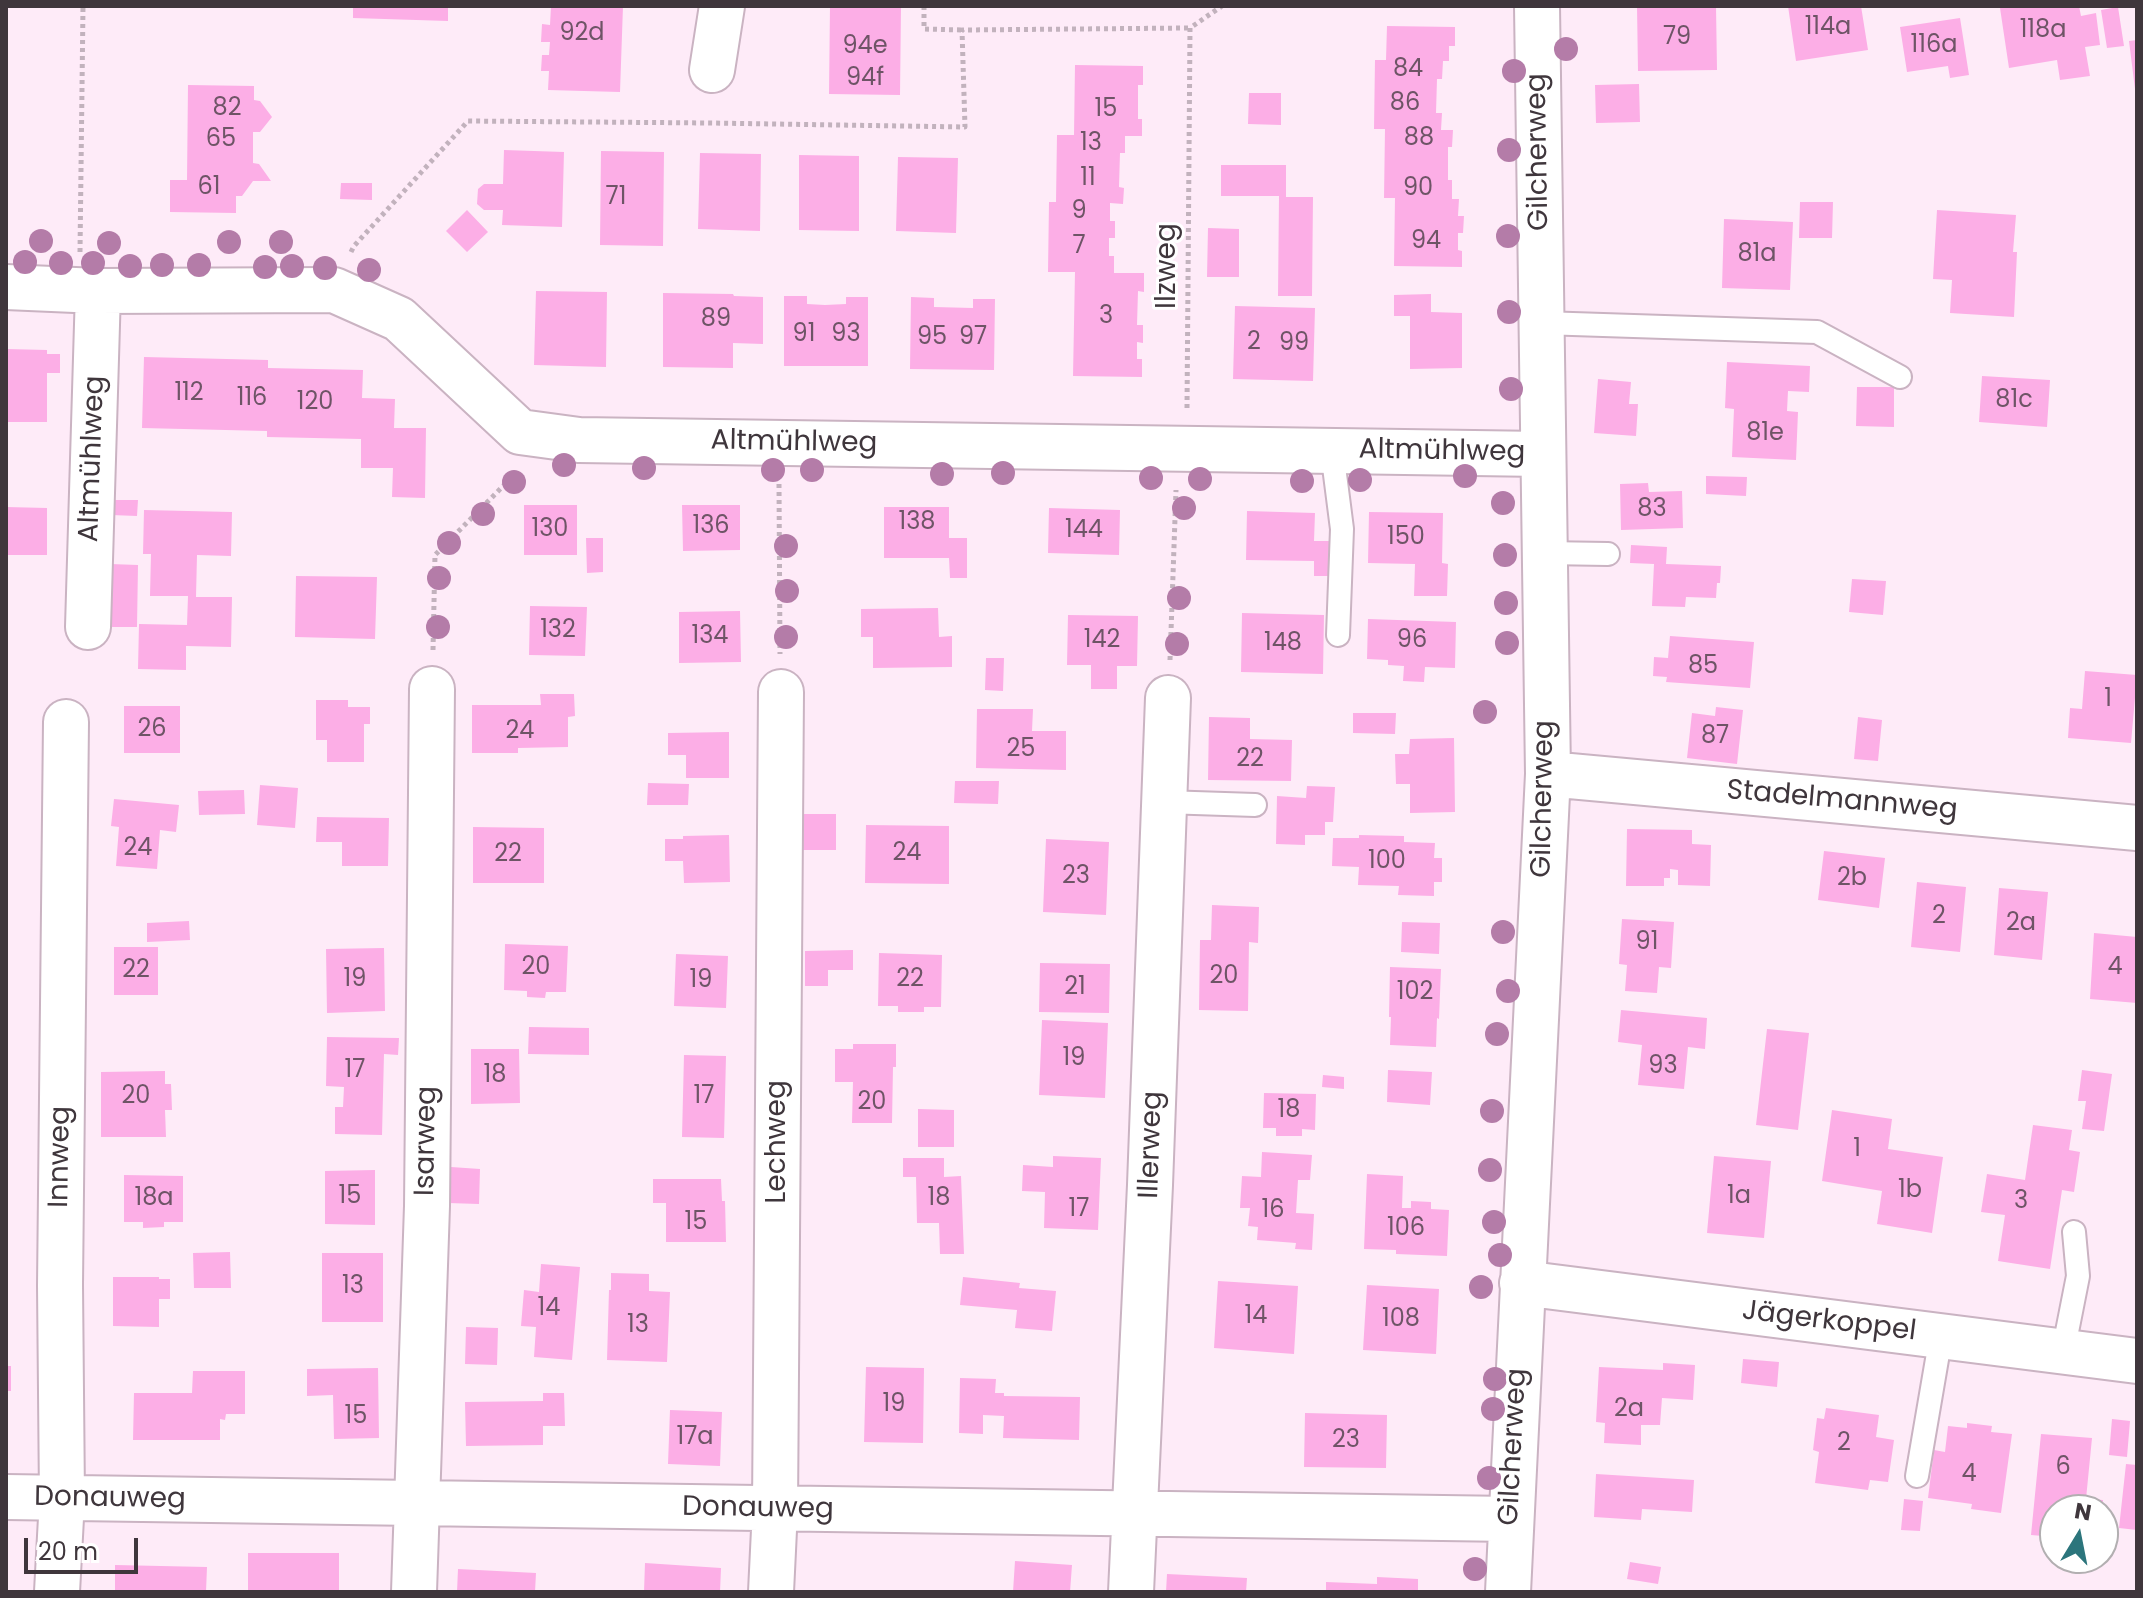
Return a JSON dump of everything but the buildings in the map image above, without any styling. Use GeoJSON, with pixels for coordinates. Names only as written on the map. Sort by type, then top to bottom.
{"type":"FeatureCollection","features":[{"type":"Feature","properties":{"kind":"street"},"geometry":{"type":"LineString","coordinates":[[712,70],[722,6]]}},
{"type":"Feature","properties":{"kind":"street","name":"Gilcherweg"},"geometry":{"type":"LineString","coordinates":[[1508,1592],[1548,774],[1537,6]]}},
{"type":"Feature","properties":{"kind":"street","name":"Altmühlweg"},"geometry":{"type":"LineString","coordinates":[[6,287],[334,290],[399,319],[520,432],[579,440],[1542,454]]}},
{"type":"Feature","properties":{"kind":"street","name":"Altmühlweg"},"geometry":{"type":"LineString","coordinates":[[88,627],[89,290]]}},
{"type":"Feature","properties":{"kind":"street","name":"Isarweg"},"geometry":{"type":"LineString","coordinates":[[414,1592],[427,1206],[432,689]]}},
{"type":"Feature","properties":{"kind":"street","name":"Lechweg"},"geometry":{"type":"LineString","coordinates":[[771,1592],[775,1509],[781,692]]}},
{"type":"Feature","properties":{"kind":"street","name":"Illerweg"},"geometry":{"type":"LineString","coordinates":[[1131,1592],[1168,698]]}},
{"type":"Feature","properties":{"kind":"street","name":"Innweg"},"geometry":{"type":"LineString","coordinates":[[57,1592],[62,1499],[60,1285],[66,722]]}},
{"type":"Feature","properties":{"kind":"street","name":"Stadelmannweg"},"geometry":{"type":"LineString","coordinates":[[1548,774],[2137,828]]}},
{"type":"Feature","properties":{"kind":"street","name":"Jägerkoppel"},"geometry":{"type":"LineString","coordinates":[[1522,1283],[2137,1361]]}},
{"type":"Feature","properties":{"kind":"street","name":"Donauweg"},"geometry":{"type":"LineString","coordinates":[[6,1497],[1511,1519]]}},
{"type":"Feature","properties":{"kind":"lane"},"geometry":{"type":"LineString","coordinates":[[1542,323],[1817,332],[1900,377]]}},
{"type":"Feature","properties":{"kind":"lane"},"geometry":{"type":"LineString","coordinates":[[1332,451],[1342,529],[1338,635]]}},
{"type":"Feature","properties":{"kind":"lane"},"geometry":{"type":"LineString","coordinates":[[1544,553],[1608,554]]}},
{"type":"Feature","properties":{"kind":"lane"},"geometry":{"type":"LineString","coordinates":[[1164,802],[1255,805]]}},
{"type":"Feature","properties":{"kind":"lane"},"geometry":{"type":"LineString","coordinates":[[2063,1352],[2078,1276],[2074,1232]]}},
{"type":"Feature","properties":{"kind":"lane"},"geometry":{"type":"LineString","coordinates":[[1917,1476],[1941,1336]]}},
{"type":"Feature","properties":{"kind":"path"},"geometry":{"type":"LineString","coordinates":[[83,6],[81,165],[89,290]]}},
{"type":"Feature","properties":{"kind":"path"},"geometry":{"type":"LineString","coordinates":[[924,6],[924,29],[962,30],[1190,28],[1222,6]]}},
{"type":"Feature","properties":{"kind":"path","name":"Ilzweg"},"geometry":{"type":"LineString","coordinates":[[1168,698],[1182,449],[1190,28]]}},
{"type":"Feature","properties":{"kind":"path"},"geometry":{"type":"LineString","coordinates":[[334,290],[354,246],[468,121],[965,127],[962,30]]}},
{"type":"Feature","properties":{"kind":"path"},"geometry":{"type":"LineString","coordinates":[[432,689],[435,555],[524,465],[547,436]]}},
{"type":"Feature","properties":{"kind":"path"},"geometry":{"type":"LineString","coordinates":[[779,443],[781,692]]}}]}
